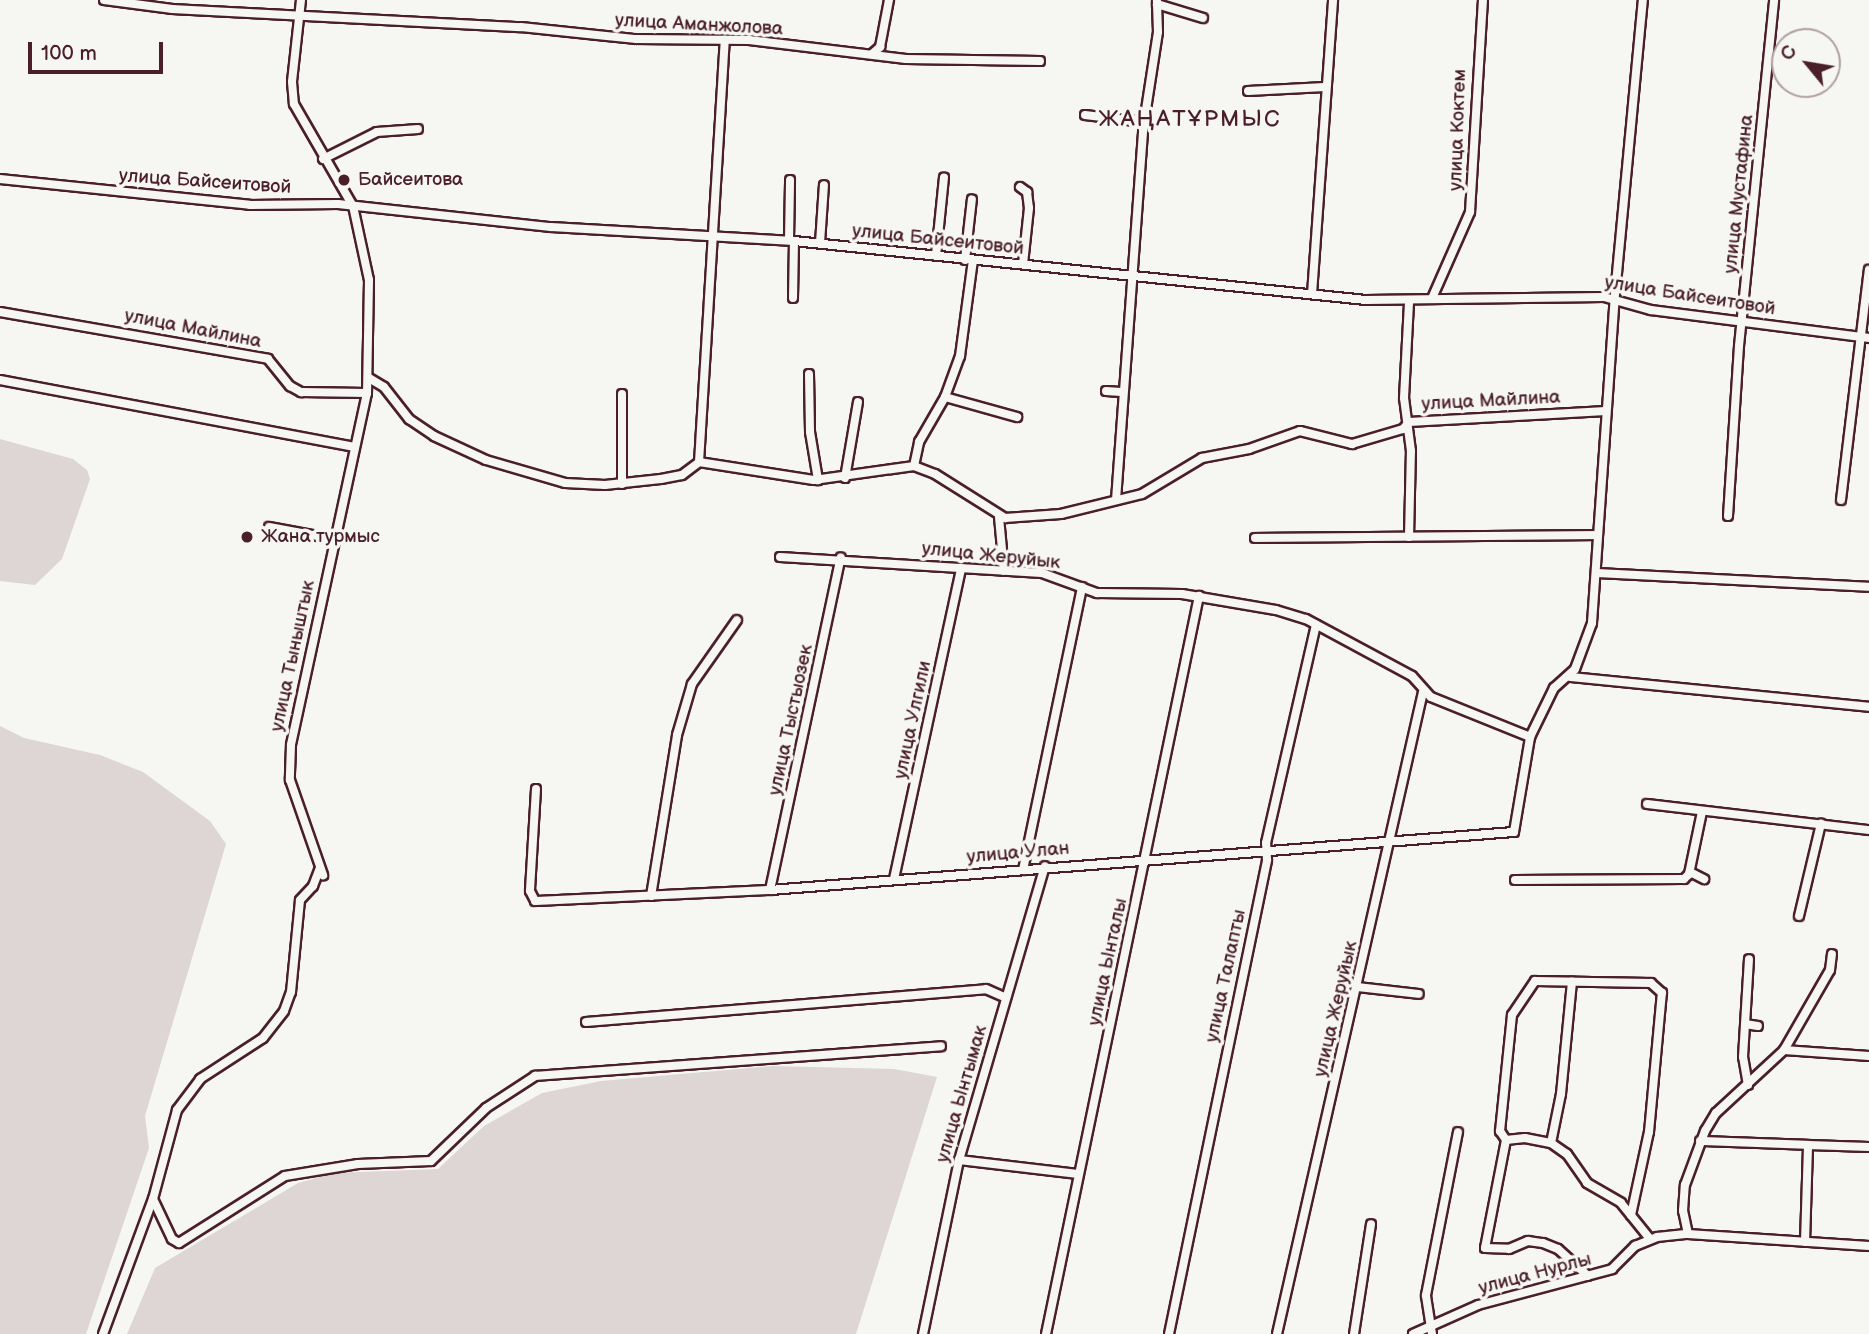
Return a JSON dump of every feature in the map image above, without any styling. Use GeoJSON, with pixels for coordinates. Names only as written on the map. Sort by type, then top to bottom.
{"type":"FeatureCollection","features":[{"type":"Feature","properties":{"kind":"street","name":"улица Аманжолова"},"geometry":{"type":"LineString","coordinates":[[104,0],[172,9],[522,27],[636,39],[725,40],[906,59],[1040,61]]}},
{"type":"Feature","properties":{"kind":"street","name":"улица Тыныштык"},"geometry":{"type":"LineString","coordinates":[[153,1199],[177,1110],[187,1095],[200,1079],[263,1038],[284,1011],[292,992],[300,900],[313,886],[321,871],[290,780],[291,745],[367,393],[369,281],[353,206],[323,159],[294,104],[292,82],[302,0]]}},
{"type":"Feature","properties":{"kind":"street"},"geometry":{"type":"LineString","coordinates":[[872,54],[880,47],[889,0]]}},
{"type":"Feature","properties":{"kind":"street"},"geometry":{"type":"LineString","coordinates":[[1311,294],[1333,0]]}},
{"type":"Feature","properties":{"kind":"street","name":"улица Коктем"},"geometry":{"type":"LineString","coordinates":[[1433,296],[1470,212],[1483,0]]}},
{"type":"Feature","properties":{"kind":"street"},"geometry":{"type":"LineString","coordinates":[[1570,677],[1592,623],[1606,411],[1643,0]]}},
{"type":"Feature","properties":{"kind":"street","name":"улица Мустафина"},"geometry":{"type":"LineString","coordinates":[[1728,516],[1742,320],[1774,0]]}},
{"type":"Feature","properties":{"kind":"street"},"geometry":{"type":"LineString","coordinates":[[1116,499],[1121,392],[1144,122],[1158,33],[1157,2],[1203,18]]}},
{"type":"Feature","properties":{"kind":"street"},"geometry":{"type":"LineString","coordinates":[[699,462],[725,40]]}},
{"type":"Feature","properties":{"kind":"street"},"geometry":{"type":"LineString","coordinates":[[1248,91],[1325,87]]}},
{"type":"Feature","properties":{"kind":"street"},"geometry":{"type":"LineString","coordinates":[[1085,115],[1144,122]]}},
{"type":"Feature","properties":{"kind":"street"},"geometry":{"type":"LineString","coordinates":[[323,159],[377,132],[418,129]]}},
{"type":"Feature","properties":{"kind":"street"},"geometry":{"type":"LineString","coordinates":[[936,256],[944,177]]}},
{"type":"Feature","properties":{"kind":"street","name":"улица Байсеитовой"},"geometry":{"type":"LineString","coordinates":[[0,178],[250,205],[353,206],[712,238],[791,240],[1132,277],[1409,302],[1433,296],[1549,295],[1616,300],[1651,310],[1865,338]]}},
{"type":"Feature","properties":{"kind":"street"},"geometry":{"type":"LineString","coordinates":[[790,180],[793,298]]}},
{"type":"Feature","properties":{"kind":"street"},"geometry":{"type":"LineString","coordinates":[[820,243],[824,185]]}},
{"type":"Feature","properties":{"kind":"street"},"geometry":{"type":"LineString","coordinates":[[1020,187],[1027,192],[1029,208],[1023,264]]}},
{"type":"Feature","properties":{"kind":"street"},"geometry":{"type":"LineString","coordinates":[[914,466],[919,442],[945,397],[966,330],[972,199]]}},
{"type":"Feature","properties":{"kind":"street"},"geometry":{"type":"LineString","coordinates":[[1841,500],[1865,338],[1869,270]]}},
{"type":"Feature","properties":{"kind":"street"},"geometry":{"type":"LineString","coordinates":[[1409,302],[1404,398],[1409,422],[1409,537]]}},
{"type":"Feature","properties":{"kind":"street","name":"улица Майлина"},"geometry":{"type":"LineString","coordinates":[[0,312],[268,359],[290,386],[301,392],[367,393]]}},
{"type":"Feature","properties":{"kind":"street"},"geometry":{"type":"LineString","coordinates":[[809,373],[810,432],[818,480]]}},
{"type":"Feature","properties":{"kind":"street"},"geometry":{"type":"LineString","coordinates":[[369,378],[384,387],[409,419],[457,448],[565,483],[622,484],[682,475],[699,462],[785,479],[818,480],[914,466],[935,474],[999,517],[1004,571]]}},
{"type":"Feature","properties":{"kind":"street"},"geometry":{"type":"LineString","coordinates":[[0,380],[355,447]]}},
{"type":"Feature","properties":{"kind":"street"},"geometry":{"type":"LineString","coordinates":[[1106,391],[1121,392]]}},
{"type":"Feature","properties":{"kind":"street"},"geometry":{"type":"LineString","coordinates":[[622,394],[622,484]]}},
{"type":"Feature","properties":{"kind":"street"},"geometry":{"type":"LineString","coordinates":[[945,397],[1017,417]]}},
{"type":"Feature","properties":{"kind":"street"},"geometry":{"type":"LineString","coordinates":[[845,478],[858,402]]}},
{"type":"Feature","properties":{"kind":"street","name":"улица Майлина"},"geometry":{"type":"LineString","coordinates":[[999,517],[1061,514],[1142,494],[1202,458],[1250,449],[1300,430],[1352,444],[1403,429],[1409,422],[1606,411]]}},
{"type":"Feature","properties":{"kind":"street"},"geometry":{"type":"LineString","coordinates":[[269,527],[334,538]]}},
{"type":"Feature","properties":{"kind":"street"},"geometry":{"type":"LineString","coordinates":[[1255,538],[1598,535]]}},
{"type":"Feature","properties":{"kind":"street","name":"улица Жеруйык"},"geometry":{"type":"LineString","coordinates":[[780,557],[841,557],[1042,573],[1097,593],[1199,596],[1276,610],[1316,625],[1412,676],[1423,692],[1530,737]]}},
{"type":"Feature","properties":{"kind":"street","name":"улица Тыстыозек"},"geometry":{"type":"LineString","coordinates":[[770,890],[841,557]]}},
{"type":"Feature","properties":{"kind":"street","name":"улица Улгили"},"geometry":{"type":"LineString","coordinates":[[894,879],[961,568]]}},
{"type":"Feature","properties":{"kind":"street"},"geometry":{"type":"LineString","coordinates":[[1596,573],[1869,587]]}},
{"type":"Feature","properties":{"kind":"street"},"geometry":{"type":"LineString","coordinates":[[1023,870],[1082,587]]}},
{"type":"Feature","properties":{"kind":"street","name":"улица Ынталы"},"geometry":{"type":"LineString","coordinates":[[1046,1334],[1199,596]]}},
{"type":"Feature","properties":{"kind":"street"},"geometry":{"type":"LineString","coordinates":[[651,896],[677,735],[692,684],[737,620]]}},
{"type":"Feature","properties":{"kind":"street","name":"улица Талапты"},"geometry":{"type":"LineString","coordinates":[[1169,1334],[1316,625]]}},
{"type":"Feature","properties":{"kind":"street"},"geometry":{"type":"LineString","coordinates":[[1530,737],[1554,688],[1562,678],[1570,677],[1869,707]]}},
{"type":"Feature","properties":{"kind":"street","name":"улица Жеруйык"},"geometry":{"type":"LineString","coordinates":[[1277,1334],[1423,692]]}},
{"type":"Feature","properties":{"kind":"street","name":"улица Улан"},"geometry":{"type":"LineString","coordinates":[[536,789],[530,891],[535,901],[770,890],[1045,866],[1514,832],[1530,737]]}},
{"type":"Feature","properties":{"kind":"street"},"geometry":{"type":"LineString","coordinates":[[1647,804],[1869,831]]}},
{"type":"Feature","properties":{"kind":"street"},"geometry":{"type":"LineString","coordinates":[[1515,880],[1684,879],[1690,872],[1702,812]]}},
{"type":"Feature","properties":{"kind":"street"},"geometry":{"type":"LineString","coordinates":[[1798,916],[1821,824]]}},
{"type":"Feature","properties":{"kind":"street","name":"улица Ынтымак"},"geometry":{"type":"LineString","coordinates":[[923,1334],[959,1160],[1045,866]]}},
{"type":"Feature","properties":{"kind":"street"},"geometry":{"type":"LineString","coordinates":[[1690,872],[1704,879]]}},
{"type":"Feature","properties":{"kind":"street"},"geometry":{"type":"LineString","coordinates":[[1688,1234],[1683,1211],[1685,1185],[1700,1141],[1716,1113],[1784,1050],[1830,970],[1832,954]]}},
{"type":"Feature","properties":{"kind":"street"},"geometry":{"type":"LineString","coordinates":[[1748,959],[1743,1071],[1748,1085]]}},
{"type":"Feature","properties":{"kind":"street"},"geometry":{"type":"LineString","coordinates":[[1551,1143],[1561,1094],[1572,982]]}},
{"type":"Feature","properties":{"kind":"street"},"geometry":{"type":"LineString","coordinates":[[1588,1276],[1558,1249],[1543,1243],[1528,1241],[1491,1251],[1485,1248],[1506,1140],[1500,1131],[1512,1015],[1531,983],[1651,983],[1662,993],[1649,1132],[1631,1215]]}},
{"type":"Feature","properties":{"kind":"street"},"geometry":{"type":"LineString","coordinates":[[1357,987],[1419,994]]}},
{"type":"Feature","properties":{"kind":"street"},"geometry":{"type":"LineString","coordinates":[[586,1022],[986,989],[1006,998]]}},
{"type":"Feature","properties":{"kind":"street"},"geometry":{"type":"LineString","coordinates":[[1745,1024],[1758,1026]]}},
{"type":"Feature","properties":{"kind":"street"},"geometry":{"type":"LineString","coordinates":[[153,1199],[172,1239],[179,1243],[285,1176],[358,1164],[431,1161],[486,1108],[535,1076],[941,1046]]}},
{"type":"Feature","properties":{"kind":"street"},"geometry":{"type":"LineString","coordinates":[[1784,1050],[1869,1056]]}},
{"type":"Feature","properties":{"kind":"street"},"geometry":{"type":"LineString","coordinates":[[1432,1331],[1426,1295],[1458,1132]]}},
{"type":"Feature","properties":{"kind":"street"},"geometry":{"type":"LineString","coordinates":[[1506,1140],[1525,1138],[1551,1143],[1567,1154],[1576,1171],[1597,1192],[1621,1203],[1650,1239]]}},
{"type":"Feature","properties":{"kind":"street"},"geometry":{"type":"LineString","coordinates":[[1700,1141],[1869,1147]]}},
{"type":"Feature","properties":{"kind":"street"},"geometry":{"type":"LineString","coordinates":[[1805,1242],[1808,1145]]}},
{"type":"Feature","properties":{"kind":"street"},"geometry":{"type":"LineString","coordinates":[[959,1160],[1078,1174]]}},
{"type":"Feature","properties":{"kind":"street"},"geometry":{"type":"LineString","coordinates":[[103,1334],[153,1199]]}},
{"type":"Feature","properties":{"kind":"street"},"geometry":{"type":"LineString","coordinates":[[1354,1334],[1371,1224]]}},
{"type":"Feature","properties":{"kind":"street","name":"улица Нурлы"},"geometry":{"type":"LineString","coordinates":[[1413,1334],[1432,1331],[1478,1305],[1612,1269],[1635,1246],[1650,1239],[1688,1234],[1869,1245]]}},
{"type":"Feature","properties":{"kind":"shaded area"},"geometry":{"type":"Polygon","coordinates":[[[0,439],[73,459],[87,470],[90,479],[62,559],[35,585],[0,581],[0,439]]]}},
{"type":"Feature","properties":{"kind":"shaded area"},"geometry":{"type":"Polygon","coordinates":[[[0,726],[24,738],[100,755],[143,772],[210,821],[226,844],[145,1116],[149,1148],[86,1334],[0,1334],[0,726]]]}},
{"type":"Feature","properties":{"kind":"shaded area"},"geometry":{"type":"Polygon","coordinates":[[[772,1066],[894,1069],[937,1077],[856,1334],[127,1334],[155,1268],[298,1183],[334,1173],[438,1169],[484,1126],[542,1093],[601,1081],[772,1066]]]}},
{"type":"Feature","properties":{"kind":"place","name":"Байсеитова"},"geometry":{"type":"Point","coordinates":[344,180]}},
{"type":"Feature","properties":{"kind":"place","name":"Жана турмыс"},"geometry":{"type":"Point","coordinates":[247,537]}},
{"type":"Feature","properties":{"kind":"district","name":"ЖАҢАТҰРМЫС"},"geometry":{"type":"Point","coordinates":[1190,119]}}]}
